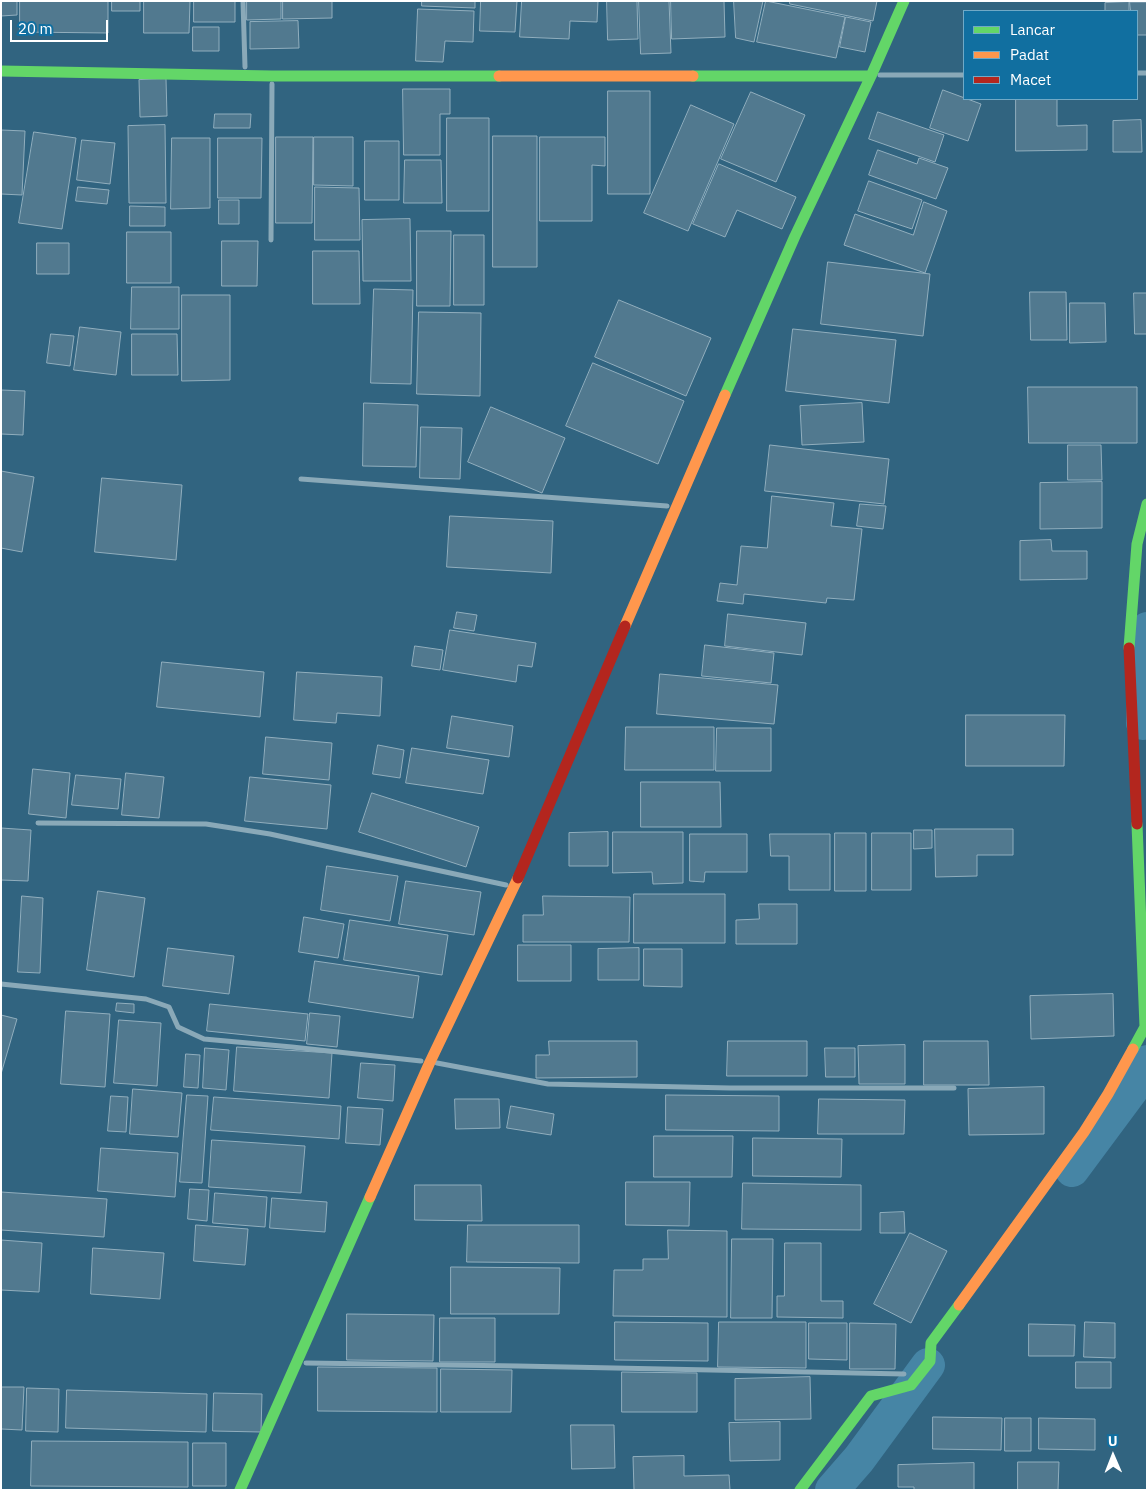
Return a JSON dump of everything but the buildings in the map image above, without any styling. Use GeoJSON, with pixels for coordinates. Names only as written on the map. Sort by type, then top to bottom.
{"type":"FeatureCollection","features":[{"type":"Feature","properties":{"kind":"street"},"geometry":{"type":"LineString","coordinates":[[243,1],[245,75]]}},
{"type":"Feature","properties":{"kind":"street"},"geometry":{"type":"LineString","coordinates":[[240,1490],[430,1062],[514,886],[676,507],[795,236],[871,76],[904,1]]}},
{"type":"Feature","properties":{"kind":"street"},"geometry":{"type":"LineString","coordinates":[[1,71],[272,76],[963,75]]}},
{"type":"Feature","properties":{"kind":"street"},"geometry":{"type":"LineString","coordinates":[[271,240],[272,76]]}},
{"type":"Feature","properties":{"kind":"street"},"geometry":{"type":"LineString","coordinates":[[301,478],[676,507]]}},
{"type":"Feature","properties":{"kind":"street"},"geometry":{"type":"LineString","coordinates":[[800,1490],[872,1396],[911,1385],[930,1361],[931,1343],[1084,1132],[1146,1033],[1129,641],[1137,544],[1147,504]]}},
{"type":"Feature","properties":{"kind":"street"},"geometry":{"type":"LineString","coordinates":[[38,823],[206,824],[270,834],[514,886]]}},
{"type":"Feature","properties":{"kind":"street"},"geometry":{"type":"LineString","coordinates":[[1,984],[146,999],[169,1007],[178,1027],[204,1039],[430,1062],[548,1084],[730,1088],[954,1088]]}},
{"type":"Feature","properties":{"kind":"street"},"geometry":{"type":"LineString","coordinates":[[298,1361],[311,1364],[920,1374]]}},
{"type":"Feature","properties":{"kind":"waterway"},"geometry":{"type":"LineString","coordinates":[[1143,723],[1145,638],[1147,629]]}},
{"type":"Feature","properties":{"kind":"waterway"},"geometry":{"type":"LineString","coordinates":[[1072,1170],[1144,1073],[1147,1062]]}},
{"type":"Feature","properties":{"kind":"waterway"},"geometry":{"type":"LineString","coordinates":[[832,1490],[859,1459],[928,1365]]}},
{"type":"Feature","properties":{"kind":"traffic: fast"},"geometry":{"type":"LineString","coordinates":[[725,395],[795,236],[871,76],[904,1]]}},
{"type":"Feature","properties":{"kind":"traffic: fast"},"geometry":{"type":"LineString","coordinates":[[1,71],[272,76],[499,76]]}},
{"type":"Feature","properties":{"kind":"traffic: fast"},"geometry":{"type":"LineString","coordinates":[[693,76],[871,76]]}},
{"type":"Feature","properties":{"kind":"traffic: fast"},"geometry":{"type":"LineString","coordinates":[[1129,648],[1137,544],[1147,504]]}},
{"type":"Feature","properties":{"kind":"traffic: fast"},"geometry":{"type":"LineString","coordinates":[[1133,1049],[1145,1027],[1137,824]]}},
{"type":"Feature","properties":{"kind":"traffic: fast"},"geometry":{"type":"LineString","coordinates":[[240,1490],[370,1197]]}},
{"type":"Feature","properties":{"kind":"traffic: fast"},"geometry":{"type":"LineString","coordinates":[[800,1490],[871,1396],[911,1385],[930,1361],[931,1343],[959,1305]]}},
{"type":"Feature","properties":{"kind":"traffic: slow"},"geometry":{"type":"LineString","coordinates":[[499,76],[693,76]]}},
{"type":"Feature","properties":{"kind":"traffic: slow"},"geometry":{"type":"LineString","coordinates":[[625,626],[725,395]]}},
{"type":"Feature","properties":{"kind":"traffic: slow"},"geometry":{"type":"LineString","coordinates":[[370,1197],[430,1062],[518,878]]}},
{"type":"Feature","properties":{"kind":"traffic: slow"},"geometry":{"type":"LineString","coordinates":[[959,1305],[1084,1132],[1133,1049]]}},
{"type":"Feature","properties":{"kind":"traffic: jam"},"geometry":{"type":"LineString","coordinates":[[518,878],[625,626]]}},
{"type":"Feature","properties":{"kind":"traffic: jam"},"geometry":{"type":"LineString","coordinates":[[1129,648],[1137,824]]}}]}
